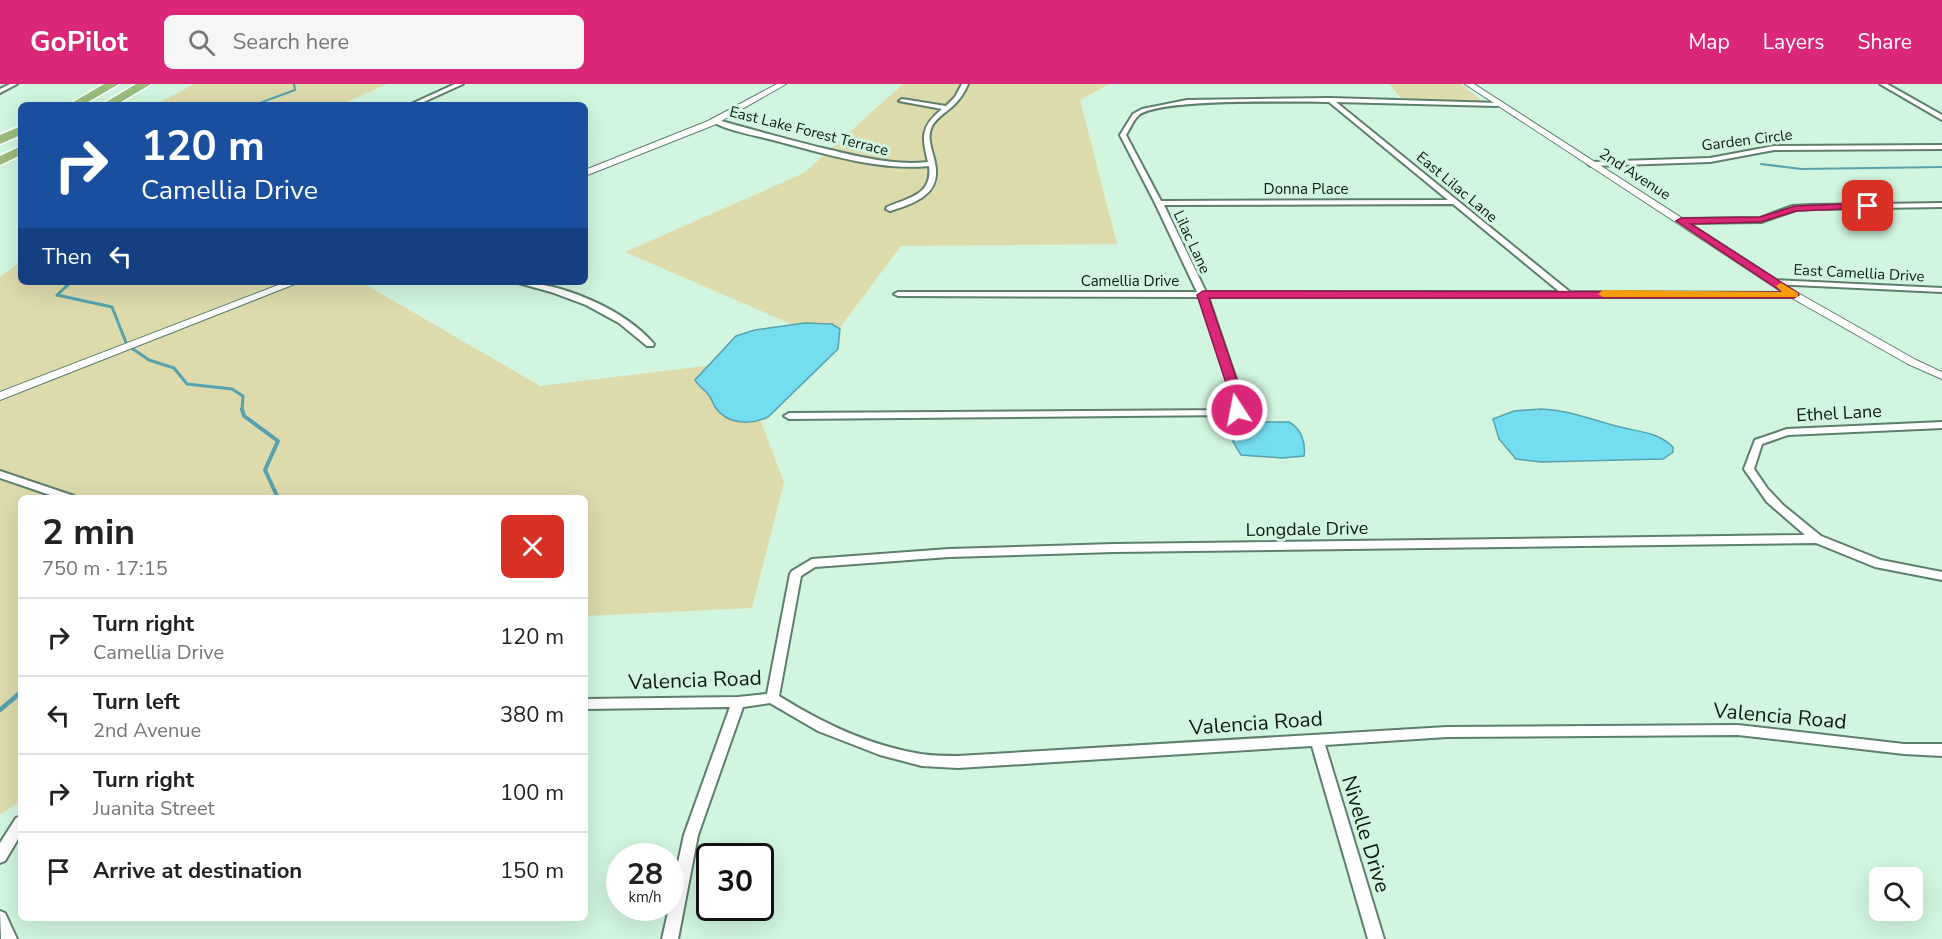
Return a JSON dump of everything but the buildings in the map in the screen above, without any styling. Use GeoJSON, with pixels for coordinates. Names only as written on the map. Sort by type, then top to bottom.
{"type":"FeatureCollection","features":[{"type":"Feature","properties":{"kind":"highway"},"geometry":{"type":"LineString","coordinates":[[80,102],[113,84]]}},
{"type":"Feature","properties":{"kind":"highway"},"geometry":{"type":"LineString","coordinates":[[112,102],[145,84]]}},
{"type":"Feature","properties":{"kind":"highway"},"geometry":{"type":"LineString","coordinates":[[0,140],[18,131]]}},
{"type":"Feature","properties":{"kind":"highway"},"geometry":{"type":"LineString","coordinates":[[0,159],[18,150]]}},
{"type":"Feature","properties":{"kind":"street"},"geometry":{"type":"LineString","coordinates":[[0,91],[14,84]]}},
{"type":"Feature","properties":{"kind":"street"},"geometry":{"type":"LineString","coordinates":[[419,102],[460,84]]}},
{"type":"Feature","properties":{"kind":"street"},"geometry":{"type":"LineString","coordinates":[[588,172],[714,121],[782,84]]}},
{"type":"Feature","properties":{"kind":"street"},"geometry":{"type":"LineString","coordinates":[[890,209],[922,195],[933,181],[933,164],[926,140],[928,126],[961,95],[965,84]]}},
{"type":"Feature","properties":{"kind":"street","name":"2nd Avenue"},"geometry":{"type":"LineString","coordinates":[[1469,84],[1794,295],[1911,362],[1942,376]]}},
{"type":"Feature","properties":{"kind":"street"},"geometry":{"type":"LineString","coordinates":[[1883,84],[1942,118]]}},
{"type":"Feature","properties":{"kind":"street","name":"Lilac Lane"},"geometry":{"type":"LineString","coordinates":[[789,416],[1208,415],[1237,410],[1237,398],[1203,295],[1123,135],[1135,115],[1144,110],[1187,102],[1330,100],[1497,104]]}},
{"type":"Feature","properties":{"kind":"street","name":"East Lilac Lane"},"geometry":{"type":"LineString","coordinates":[[1330,100],[1567,294]]}},
{"type":"Feature","properties":{"kind":"street"},"geometry":{"type":"LineString","coordinates":[[902,101],[948,108]]}},
{"type":"Feature","properties":{"kind":"street","name":"East Lake Forest Terrace"},"geometry":{"type":"LineString","coordinates":[[714,121],[756,134],[883,164],[919,166],[933,164]]}},
{"type":"Feature","properties":{"kind":"street","name":"Garden Circle"},"geometry":{"type":"LineString","coordinates":[[1591,164],[1710,160],[1774,148],[1942,147]]}},
{"type":"Feature","properties":{"kind":"street","name":"Donna Place"},"geometry":{"type":"LineString","coordinates":[[1159,203],[1453,202]]}},
{"type":"Feature","properties":{"kind":"street"},"geometry":{"type":"LineString","coordinates":[[1681,221],[1761,220],[1795,208],[1811,207],[1942,205]]}},
{"type":"Feature","properties":{"kind":"street","name":"East Camellia Drive"},"geometry":{"type":"LineString","coordinates":[[1774,282],[1942,290]]}},
{"type":"Feature","properties":{"kind":"street"},"geometry":{"type":"LineString","coordinates":[[0,396],[287,285]]}},
{"type":"Feature","properties":{"kind":"street"},"geometry":{"type":"LineString","coordinates":[[531,285],[562,293],[605,312],[634,327],[650,344]]}},
{"type":"Feature","properties":{"kind":"street","name":"Camellia Drive"},"geometry":{"type":"LineString","coordinates":[[897,294],[1794,295]]}},
{"type":"Feature","properties":{"kind":"street","name":"Ethel Lane"},"geometry":{"type":"LineString","coordinates":[[1816,539],[1784,514],[1761,490],[1749,469],[1758,442],[1787,432],[1942,425]]}},
{"type":"Feature","properties":{"kind":"street"},"geometry":{"type":"LineString","coordinates":[[0,474],[61,495]]}},
{"type":"Feature","properties":{"kind":"street","name":"Longdale Drive"},"geometry":{"type":"LineString","coordinates":[[772,698],[796,574],[812,562],[949,553],[1114,548],[1816,539],[1878,564],[1942,576]]}},
{"type":"Feature","properties":{"kind":"street","name":"Valencia Road"},"geometry":{"type":"LineString","coordinates":[[588,704],[738,702],[772,698],[797,716],[882,751],[918,759],[958,762],[1447,732],[1738,730],[1904,749],[1942,750]]}},
{"type":"Feature","properties":{"kind":"street"},"geometry":{"type":"LineString","coordinates":[[670,939],[691,835],[738,702]]}},
{"type":"Feature","properties":{"kind":"street","name":"Nivelle Drive"},"geometry":{"type":"LineString","coordinates":[[1317,740],[1376,939]]}},
{"type":"Feature","properties":{"kind":"street"},"geometry":{"type":"LineString","coordinates":[[0,856],[18,827]]}},
{"type":"Feature","properties":{"kind":"street"},"geometry":{"type":"LineString","coordinates":[[0,918],[9,939]]}},
{"type":"Feature","properties":{"kind":"shaded area"},"geometry":{"type":"Polygon","coordinates":[[[194,84],[387,84],[347,102],[161,102],[194,84]]]}},
{"type":"Feature","properties":{"kind":"shaded area"},"geometry":{"type":"Polygon","coordinates":[[[903,84],[1109,84],[1080,100],[1117,244],[901,246],[830,341],[625,252],[804,173],[903,84]]]}},
{"type":"Feature","properties":{"kind":"shaded area"},"geometry":{"type":"Polygon","coordinates":[[[1389,84],[1461,84],[1482,101],[1402,99],[1389,84]]]}},
{"type":"Feature","properties":{"kind":"shaded area"},"geometry":{"type":"Polygon","coordinates":[[[18,263],[18,285],[366,285],[540,386],[738,362],[784,482],[752,608],[588,616],[588,495],[18,495],[18,803],[0,814],[0,277],[18,263]]]}},
{"type":"Feature","properties":{"kind":"water"},"geometry":{"type":"Polygon","coordinates":[[[805,323],[832,324],[840,329],[838,349],[768,417],[740,422],[726,417],[720,413],[708,394],[695,380],[736,336],[755,330],[805,323]]]}},
{"type":"Feature","properties":{"kind":"water"},"geometry":{"type":"Polygon","coordinates":[[[1541,409],[1570,413],[1653,435],[1673,447],[1673,452],[1663,459],[1541,462],[1516,459],[1499,439],[1493,419],[1514,411],[1541,409]]]}},
{"type":"Feature","properties":{"kind":"water"},"geometry":{"type":"Polygon","coordinates":[[[1247,422],[1289,422],[1302,436],[1304,456],[1282,458],[1241,455],[1231,438],[1231,432],[1247,422]]]}},
{"type":"Feature","properties":{"kind":"waterway"},"geometry":{"type":"LineString","coordinates":[[262,102],[295,90],[294,84]]}},
{"type":"Feature","properties":{"kind":"waterway"},"geometry":{"type":"LineString","coordinates":[[1761,164],[1801,169],[1942,167]]}},
{"type":"Feature","properties":{"kind":"waterway"},"geometry":{"type":"LineString","coordinates":[[68,285],[57,295],[112,307],[127,345],[149,360],[174,368],[187,384],[232,389],[243,396],[242,409]]}},
{"type":"Feature","properties":{"kind":"waterway"},"geometry":{"type":"LineString","coordinates":[[242,409],[244,416],[278,441],[265,470],[277,495]]}},
{"type":"Feature","properties":{"kind":"waterway"},"geometry":{"type":"LineString","coordinates":[[0,710],[18,695]]}},
{"type":"Feature","properties":{"kind":"slow traffic"},"geometry":{"type":"LineString","coordinates":[[1603,294],[1794,295],[1781,286]]}},
{"type":"Feature","properties":{"kind":"route"},"geometry":{"type":"LineString","coordinates":[[1237,410],[1237,398],[1203,295],[1673,293],[1794,295],[1681,221],[1761,220],[1795,208],[1868,206]]}}]}
